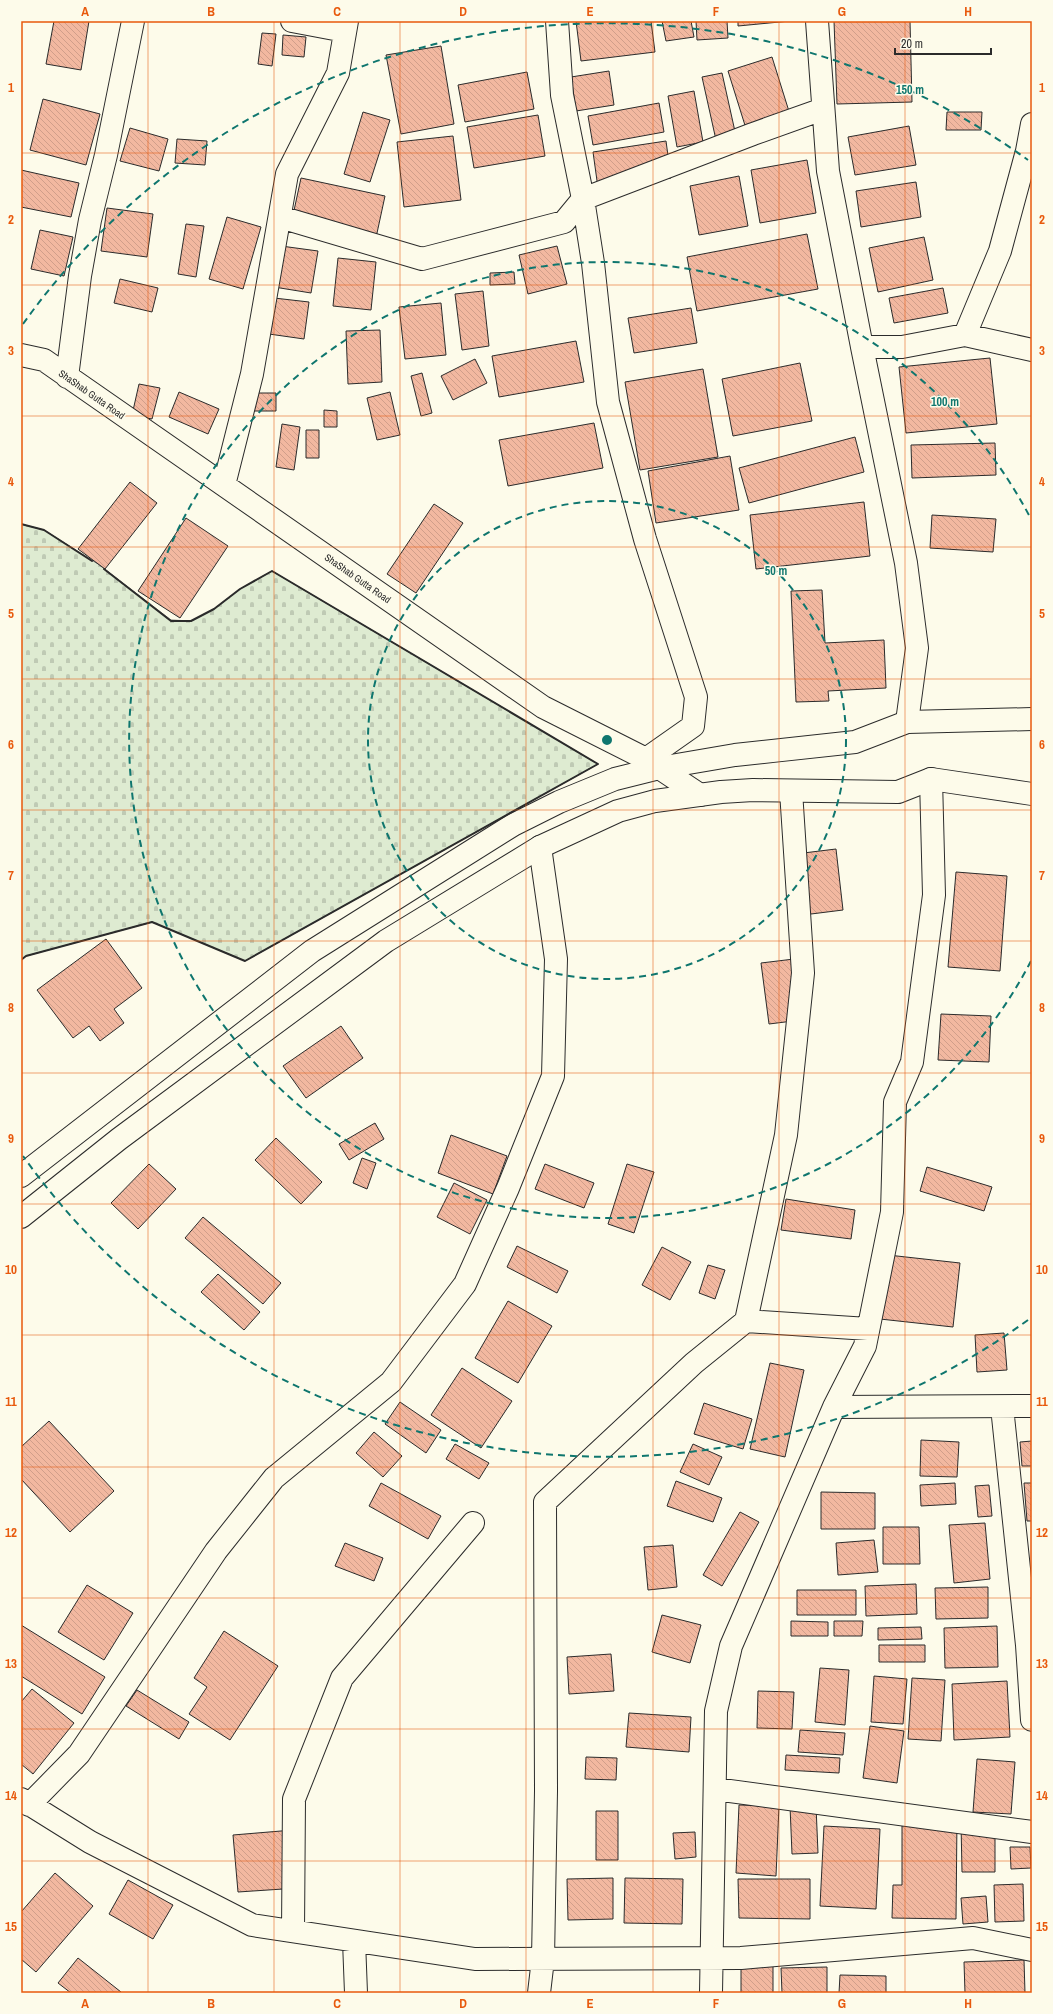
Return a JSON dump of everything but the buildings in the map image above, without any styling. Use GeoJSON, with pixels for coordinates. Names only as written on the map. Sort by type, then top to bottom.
{"type":"FeatureCollection","features":[{"type":"Feature","properties":{"kind":"main road"},"geometry":{"type":"LineString","coordinates":[[67,377],[81,269],[90,220],[108,148],[133,21]]}},
{"type":"Feature","properties":{"kind":"main road"},"geometry":{"type":"LineString","coordinates":[[224,485],[252,374],[287,174],[338,73],[346,26],[292,21]]}},
{"type":"Feature","properties":{"kind":"main road"},"geometry":{"type":"LineString","coordinates":[[556,21],[562,95],[583,199],[593,263],[608,402],[645,539],[696,697],[693,726],[653,764]]}},
{"type":"Feature","properties":{"kind":"main road"},"geometry":{"type":"LineString","coordinates":[[817,21],[828,171],[906,563],[917,648],[906,722]]}},
{"type":"Feature","properties":{"kind":"main road"},"geometry":{"type":"LineString","coordinates":[[280,217],[422,259],[564,222],[583,199],[753,134],[823,110]]}},
{"type":"Feature","properties":{"kind":"main road"},"geometry":{"type":"LineString","coordinates":[[965,335],[1000,251],[1027,151],[1032,124]]}},
{"type":"Feature","properties":{"kind":"main road"},"geometry":{"type":"LineString","coordinates":[[862,347],[902,347],[965,335],[1032,350]]}},
{"type":"Feature","properties":{"kind":"main road","name":"ShaShab Gutta Road"},"geometry":{"type":"LineString","coordinates":[[21,356],[44,360],[543,708],[653,764],[700,795]]}},
{"type":"Feature","properties":{"kind":"main road"},"geometry":{"type":"LineString","coordinates":[[21,1176],[312,951],[513,825],[559,802],[653,764],[855,742],[906,722],[1032,719]]}},
{"type":"Feature","properties":{"kind":"main road"},"geometry":{"type":"LineString","coordinates":[[711,1993],[716,1711],[731,1646],[834,1407],[865,1346],[892,1212],[895,1102],[912,1062],[934,895],[931,779]]}},
{"type":"Feature","properties":{"kind":"main road"},"geometry":{"type":"LineString","coordinates":[[21,1217],[119,1139],[386,941],[540,847],[618,811],[655,801],[754,790],[898,792],[931,779],[1032,794]]}},
{"type":"Feature","properties":{"kind":"main road"},"geometry":{"type":"LineString","coordinates":[[539,1993],[542,1959],[546,1791],[545,1502],[694,1363],[746,1321],[786,1135],[803,974],[791,791]]}},
{"type":"Feature","properties":{"kind":"main road"},"geometry":{"type":"LineString","coordinates":[[540,847],[556,959],[554,1076],[508,1188],[465,1284],[391,1382],[274,1478],[216,1552],[79,1754],[25,1802],[90,1842],[252,1925],[475,1959],[748,1958],[974,1938],[1032,1950]]}},
{"type":"Feature","properties":{"kind":"main road"},"geometry":{"type":"LineString","coordinates":[[746,1321],[868,1329]]}},
{"type":"Feature","properties":{"kind":"main road"},"geometry":{"type":"LineString","coordinates":[[834,1407],[1032,1406]]}},
{"type":"Feature","properties":{"kind":"main road"},"geometry":{"type":"LineString","coordinates":[[1002,1407],[1027,1645],[1032,1720]]}},
{"type":"Feature","properties":{"kind":"main road"},"geometry":{"type":"LineString","coordinates":[[293,1931],[294,1799],[342,1678],[473,1524]]}},
{"type":"Feature","properties":{"kind":"main road"},"geometry":{"type":"LineString","coordinates":[[715,1789],[1032,1832]]}},
{"type":"Feature","properties":{"kind":"main road"},"geometry":{"type":"LineString","coordinates":[[354,1941],[356,1993]]}},
{"type":"Feature","properties":{"kind":"green space"},"geometry":{"type":"Polygon","coordinates":[[[21,524],[44,530],[98,564],[171,620],[191,621],[214,609],[240,589],[272,571],[598,764],[245,961],[152,922],[26,956],[21,960],[21,524]]]}},
{"type":"Feature","properties":{"kind":"wall"},"geometry":{"type":"LineString","coordinates":[[21,524],[44,530],[92,561]]}},
{"type":"Feature","properties":{"kind":"wall"},"geometry":{"type":"LineString","coordinates":[[21,960],[26,956],[152,922],[245,961],[598,764],[272,571],[240,589],[214,609],[191,621],[171,621],[104,569]]}}]}
